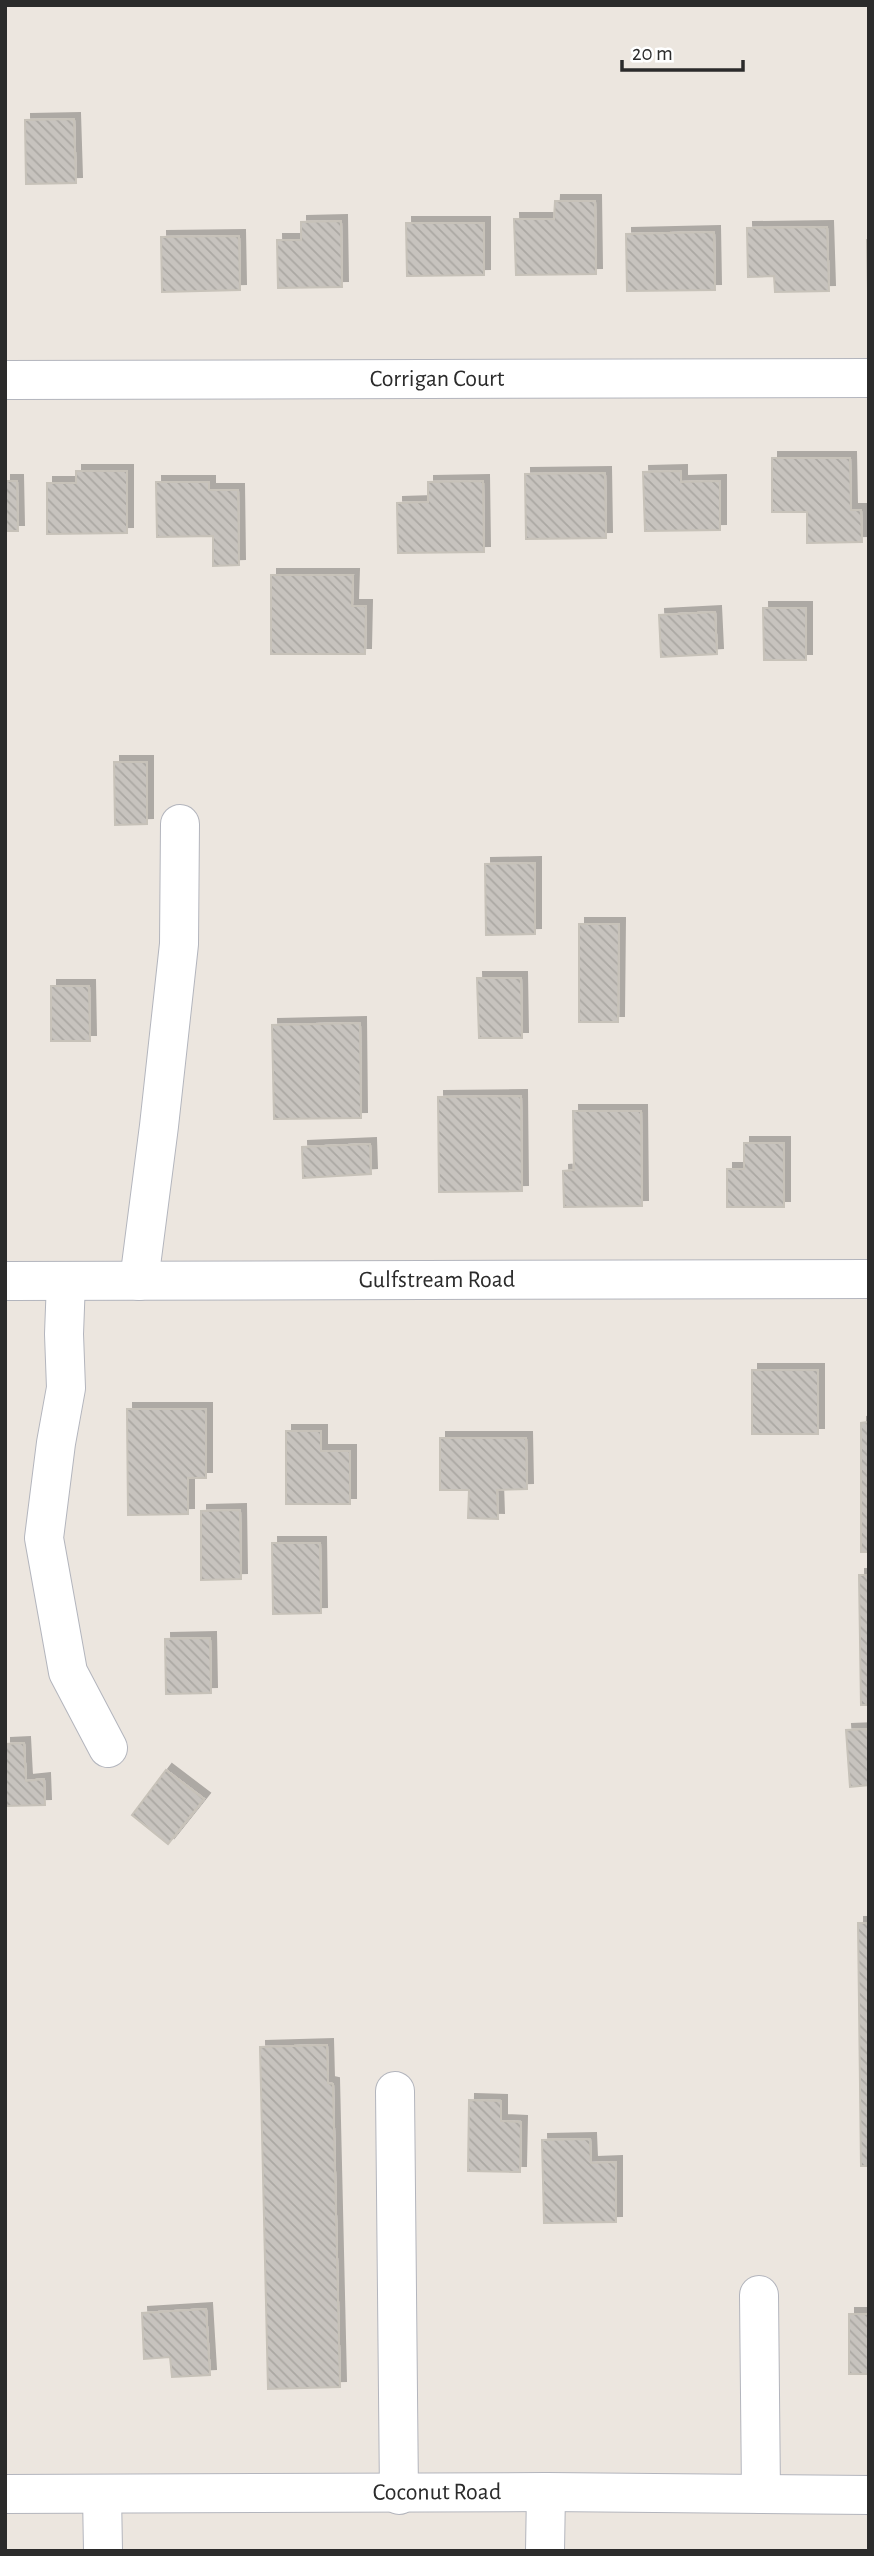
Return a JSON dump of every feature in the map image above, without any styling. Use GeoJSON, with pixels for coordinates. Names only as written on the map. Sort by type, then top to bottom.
{"type":"FeatureCollection","features":[{"type":"Feature","properties":{"kind":"street","name":"Corrigan Court"},"geometry":{"type":"LineString","coordinates":[[5,380],[869,378]]}},
{"type":"Feature","properties":{"kind":"street"},"geometry":{"type":"LineString","coordinates":[[139,1281],[179,944],[180,824]]}},
{"type":"Feature","properties":{"kind":"street","name":"Gulfstream Road"},"geometry":{"type":"LineString","coordinates":[[5,1281],[869,1279]]}},
{"type":"Feature","properties":{"kind":"street"},"geometry":{"type":"LineString","coordinates":[[66,1281],[66,1388],[55,1443],[44,1538],[68,1672],[108,1748]]}},
{"type":"Feature","properties":{"kind":"street"},"geometry":{"type":"LineString","coordinates":[[396,2091],[399,2495]]}},
{"type":"Feature","properties":{"kind":"street"},"geometry":{"type":"LineString","coordinates":[[759,2295],[761,2494]]}},
{"type":"Feature","properties":{"kind":"street"},"geometry":{"type":"LineString","coordinates":[[545,2551],[546,2493]]}},
{"type":"Feature","properties":{"kind":"street","name":"Coconut Road"},"geometry":{"type":"LineString","coordinates":[[5,2494],[869,2495]]}},
{"type":"Feature","properties":{"kind":"street"},"geometry":{"type":"LineString","coordinates":[[102,2494],[103,2551]]}},
{"type":"Feature","properties":{"kind":"building"},"geometry":{"type":"Polygon","coordinates":[[[74,119],[76,183],[26,184],[25,120],[74,119]]]}},
{"type":"Feature","properties":{"kind":"building"},"geometry":{"type":"Polygon","coordinates":[[[555,201],[595,201],[596,274],[516,275],[514,219],[554,219],[555,201]]]}},
{"type":"Feature","properties":{"kind":"building"},"geometry":{"type":"Polygon","coordinates":[[[341,221],[342,287],[278,288],[277,240],[301,240],[301,222],[341,221]]]}},
{"type":"Feature","properties":{"kind":"building"},"geometry":{"type":"Polygon","coordinates":[[[406,223],[484,223],[484,275],[407,276],[406,223]]]}},
{"type":"Feature","properties":{"kind":"building"},"geometry":{"type":"Polygon","coordinates":[[[827,227],[829,291],[775,292],[774,276],[748,277],[747,228],[827,227]]]}},
{"type":"Feature","properties":{"kind":"building"},"geometry":{"type":"Polygon","coordinates":[[[714,232],[715,290],[627,291],[626,234],[714,232]]]}},
{"type":"Feature","properties":{"kind":"building"},"geometry":{"type":"Polygon","coordinates":[[[239,236],[240,290],[162,292],[161,237],[239,236]]]}},
{"type":"Feature","properties":{"kind":"building"},"geometry":{"type":"Polygon","coordinates":[[[869,240],[869,292],[868,292],[869,240]]]}},
{"type":"Feature","properties":{"kind":"building"},"geometry":{"type":"Polygon","coordinates":[[[772,458],[850,458],[851,510],[861,510],[862,542],[807,543],[807,512],[772,512],[772,458]]]}},
{"type":"Feature","properties":{"kind":"building"},"geometry":{"type":"Polygon","coordinates":[[[76,471],[127,471],[127,533],[47,534],[47,483],[76,483],[76,471]]]}},
{"type":"Feature","properties":{"kind":"building"},"geometry":{"type":"Polygon","coordinates":[[[681,471],[681,482],[720,481],[720,530],[645,531],[643,472],[681,471]]]}},
{"type":"Feature","properties":{"kind":"building"},"geometry":{"type":"Polygon","coordinates":[[[605,473],[606,538],[526,539],[525,474],[605,473]]]}},
{"type":"Feature","properties":{"kind":"building"},"geometry":{"type":"Polygon","coordinates":[[[5,481],[17,481],[18,531],[5,531],[5,481]]]}},
{"type":"Feature","properties":{"kind":"building"},"geometry":{"type":"Polygon","coordinates":[[[483,481],[484,552],[398,553],[397,503],[428,502],[428,482],[483,481]]]}},
{"type":"Feature","properties":{"kind":"building"},"geometry":{"type":"Polygon","coordinates":[[[156,482],[209,482],[209,490],[238,490],[239,565],[213,566],[213,536],[157,537],[156,482]]]}},
{"type":"Feature","properties":{"kind":"building"},"geometry":{"type":"Polygon","coordinates":[[[271,575],[353,575],[352,606],[366,606],[365,654],[271,654],[271,575]]]}},
{"type":"Feature","properties":{"kind":"building"},"geometry":{"type":"Polygon","coordinates":[[[763,608],[806,608],[806,660],[764,660],[763,608]]]}},
{"type":"Feature","properties":{"kind":"building"},"geometry":{"type":"Polygon","coordinates":[[[715,612],[717,654],[661,657],[659,615],[715,612]]]}},
{"type":"Feature","properties":{"kind":"building"},"geometry":{"type":"Polygon","coordinates":[[[114,762],[147,762],[147,824],[115,825],[114,762]]]}},
{"type":"Feature","properties":{"kind":"building"},"geometry":{"type":"Polygon","coordinates":[[[535,863],[535,934],[486,935],[485,864],[535,863]]]}},
{"type":"Feature","properties":{"kind":"building"},"geometry":{"type":"Polygon","coordinates":[[[579,924],[619,924],[618,1022],[579,1022],[579,924]]]}},
{"type":"Feature","properties":{"kind":"building"},"geometry":{"type":"Polygon","coordinates":[[[477,978],[521,978],[522,1038],[479,1038],[477,978]]]}},
{"type":"Feature","properties":{"kind":"building"},"geometry":{"type":"Polygon","coordinates":[[[51,986],[89,986],[90,1041],[51,1041],[51,986]]]}},
{"type":"Feature","properties":{"kind":"building"},"geometry":{"type":"Polygon","coordinates":[[[360,1023],[361,1118],[274,1119],[272,1025],[360,1023]]]}},
{"type":"Feature","properties":{"kind":"building"},"geometry":{"type":"Polygon","coordinates":[[[521,1096],[522,1191],[439,1192],[438,1097],[521,1096]]]}},
{"type":"Feature","properties":{"kind":"building"},"geometry":{"type":"Polygon","coordinates":[[[573,1111],[641,1111],[642,1206],[564,1207],[563,1171],[574,1170],[573,1111]]]}},
{"type":"Feature","properties":{"kind":"building"},"geometry":{"type":"Polygon","coordinates":[[[744,1143],[784,1143],[784,1207],[727,1207],[727,1169],[744,1169],[744,1143]]]}},
{"type":"Feature","properties":{"kind":"building"},"geometry":{"type":"Polygon","coordinates":[[[370,1144],[371,1174],[303,1178],[302,1147],[370,1144]]]}},
{"type":"Feature","properties":{"kind":"building"},"geometry":{"type":"Polygon","coordinates":[[[752,1370],[818,1370],[818,1434],[752,1434],[752,1370]]]}},
{"type":"Feature","properties":{"kind":"building"},"geometry":{"type":"Polygon","coordinates":[[[127,1409],[206,1409],[206,1478],[188,1478],[188,1514],[128,1515],[127,1409]]]}},
{"type":"Feature","properties":{"kind":"building"},"geometry":{"type":"Polygon","coordinates":[[[869,1422],[869,1552],[861,1552],[861,1423],[869,1422]]]}},
{"type":"Feature","properties":{"kind":"building"},"geometry":{"type":"Polygon","coordinates":[[[286,1431],[321,1431],[321,1451],[350,1451],[350,1504],[286,1504],[286,1431]]]}},
{"type":"Feature","properties":{"kind":"building"},"geometry":{"type":"Polygon","coordinates":[[[440,1438],[526,1438],[527,1489],[497,1490],[498,1519],[468,1518],[469,1490],[440,1490],[440,1438]]]}},
{"type":"Feature","properties":{"kind":"building"},"geometry":{"type":"Polygon","coordinates":[[[240,1510],[241,1579],[201,1580],[201,1511],[240,1510]]]}},
{"type":"Feature","properties":{"kind":"building"},"geometry":{"type":"Polygon","coordinates":[[[272,1543],[320,1543],[321,1613],[273,1614],[272,1543]]]}},
{"type":"Feature","properties":{"kind":"building"},"geometry":{"type":"Polygon","coordinates":[[[859,1575],[869,1575],[869,1705],[861,1705],[859,1575]]]}},
{"type":"Feature","properties":{"kind":"building"},"geometry":{"type":"Polygon","coordinates":[[[210,1638],[211,1693],[166,1694],[165,1639],[210,1638]]]}},
{"type":"Feature","properties":{"kind":"building"},"geometry":{"type":"Polygon","coordinates":[[[869,1729],[869,1785],[850,1787],[846,1730],[869,1729]]]}},
{"type":"Feature","properties":{"kind":"building"},"geometry":{"type":"Polygon","coordinates":[[[24,1743],[26,1781],[44,1779],[45,1805],[5,1806],[5,1744],[24,1743]]]}},
{"type":"Feature","properties":{"kind":"building"},"geometry":{"type":"Polygon","coordinates":[[[166,1770],[204,1799],[168,1844],[132,1815],[166,1770]]]}},
{"type":"Feature","properties":{"kind":"building"},"geometry":{"type":"Polygon","coordinates":[[[858,1923],[869,1923],[869,2166],[861,2166],[858,1923]]]}},
{"type":"Feature","properties":{"kind":"building"},"geometry":{"type":"Polygon","coordinates":[[[327,2045],[328,2083],[333,2084],[340,2387],[268,2389],[260,2047],[327,2045]]]}},
{"type":"Feature","properties":{"kind":"building"},"geometry":{"type":"Polygon","coordinates":[[[469,2100],[501,2101],[501,2121],[521,2122],[520,2172],[468,2171],[469,2100]]]}},
{"type":"Feature","properties":{"kind":"building"},"geometry":{"type":"Polygon","coordinates":[[[590,2139],[591,2163],[616,2162],[616,2222],[544,2223],[542,2140],[590,2139]]]}},
{"type":"Feature","properties":{"kind":"building"},"geometry":{"type":"Polygon","coordinates":[[[206,2309],[210,2375],[172,2377],[170,2357],[144,2359],[142,2313],[206,2309]]]}},
{"type":"Feature","properties":{"kind":"building"},"geometry":{"type":"Polygon","coordinates":[[[849,2314],[869,2314],[869,2374],[849,2374],[849,2314]]]}}]}
